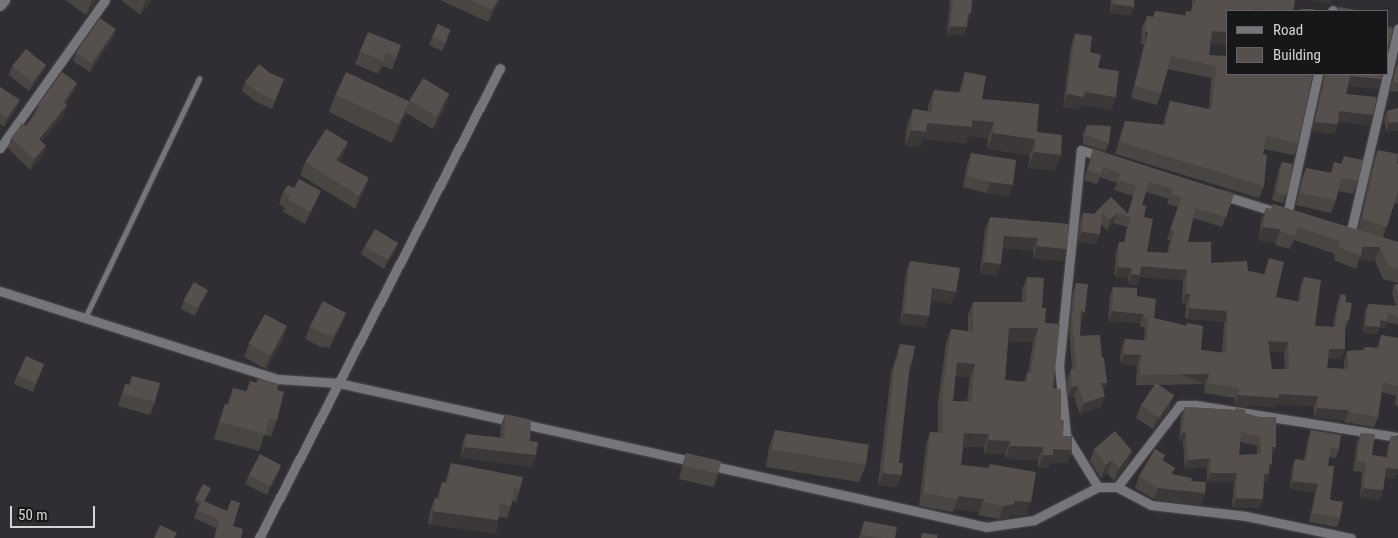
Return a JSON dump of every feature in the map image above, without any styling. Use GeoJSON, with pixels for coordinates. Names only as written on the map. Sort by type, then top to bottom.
{"type":"FeatureCollection","features":[{"type":"Feature","properties":{"kind":"street"},"geometry":{"type":"LineString","coordinates":[[0,6],[5,0]]}},
{"type":"Feature","properties":{"kind":"street"},"geometry":{"type":"LineString","coordinates":[[0,148],[105,0]]}},
{"type":"Feature","properties":{"kind":"street"},"geometry":{"type":"LineString","coordinates":[[1388,61],[1398,29]]}},
{"type":"Feature","properties":{"kind":"street"},"geometry":{"type":"LineString","coordinates":[[259,538],[500,68]]}},
{"type":"Feature","properties":{"kind":"street"},"geometry":{"type":"LineString","coordinates":[[1212,192],[1291,216],[1318,75]]}},
{"type":"Feature","properties":{"kind":"street"},"geometry":{"type":"LineString","coordinates":[[1349,235],[1385,75]]}},
{"type":"Feature","properties":{"kind":"street"},"geometry":{"type":"LineString","coordinates":[[1098,487],[1066,435],[1059,366],[1081,150],[1109,159]]}},
{"type":"Feature","properties":{"kind":"street"},"geometry":{"type":"LineString","coordinates":[[0,290],[278,379],[339,383],[986,527],[1034,520],[1098,487],[1117,487],[1152,505],[1246,516],[1351,538]]}},
{"type":"Feature","properties":{"kind":"street"},"geometry":{"type":"LineString","coordinates":[[1117,487],[1180,406],[1195,405],[1398,437]]}},
{"type":"Feature","properties":{"kind":"lane"},"geometry":{"type":"LineString","coordinates":[[85,318],[199,79]]}},
{"type":"Feature","properties":{"kind":"building"},"geometry":{"type":"Polygon","coordinates":[[[470,0],[498,0],[492,10],[470,0]]]}},
{"type":"Feature","properties":{"kind":"building"},"geometry":{"type":"Polygon","coordinates":[[[953,0],[972,0],[971,13],[968,13],[967,27],[950,26],[953,0]]]}},
{"type":"Feature","properties":{"kind":"building"},"geometry":{"type":"Polygon","coordinates":[[[1114,0],[1134,0],[1134,7],[1113,4],[1114,0]]]}},
{"type":"Feature","properties":{"kind":"building"},"geometry":{"type":"Polygon","coordinates":[[[1196,0],[1295,0],[1293,10],[1255,8],[1254,10],[1226,10],[1226,32],[1212,31],[1209,55],[1226,56],[1226,75],[1313,75],[1298,143],[1266,136],[1263,154],[1267,155],[1264,186],[1120,142],[1125,121],[1165,125],[1170,101],[1212,108],[1216,66],[1171,56],[1161,93],[1135,86],[1148,32],[1145,32],[1147,16],[1154,17],[1155,11],[1186,16],[1186,11],[1192,12],[1193,4],[1195,4],[1196,0]]]}},
{"type":"Feature","properties":{"kind":"building"},"geometry":{"type":"Polygon","coordinates":[[[1339,7],[1356,10],[1338,10],[1339,7]]]}},
{"type":"Feature","properties":{"kind":"building"},"geometry":{"type":"Polygon","coordinates":[[[100,18],[116,29],[91,63],[76,52],[100,18]]]}},
{"type":"Feature","properties":{"kind":"building"},"geometry":{"type":"Polygon","coordinates":[[[438,24],[451,30],[445,43],[432,37],[438,24]]]}},
{"type":"Feature","properties":{"kind":"building"},"geometry":{"type":"Polygon","coordinates":[[[1388,26],[1393,28],[1388,44],[1388,26]]]}},
{"type":"Feature","properties":{"kind":"building"},"geometry":{"type":"Polygon","coordinates":[[[368,32],[401,45],[396,58],[386,53],[383,61],[360,51],[368,32]]]}},
{"type":"Feature","properties":{"kind":"building"},"geometry":{"type":"Polygon","coordinates":[[[1075,34],[1092,36],[1090,52],[1101,55],[1098,68],[1119,71],[1116,97],[1085,92],[1084,97],[1067,94],[1075,34]]]}},
{"type":"Feature","properties":{"kind":"building"},"geometry":{"type":"Polygon","coordinates":[[[26,49],[46,65],[32,82],[12,66],[26,49]]]}},
{"type":"Feature","properties":{"kind":"building"},"geometry":{"type":"Polygon","coordinates":[[[1398,63],[1398,83],[1393,82],[1398,63]]]}},
{"type":"Feature","properties":{"kind":"building"},"geometry":{"type":"Polygon","coordinates":[[[259,64],[270,73],[284,79],[275,100],[259,93],[245,82],[259,64]]]}},
{"type":"Feature","properties":{"kind":"building"},"geometry":{"type":"Polygon","coordinates":[[[62,72],[77,83],[64,102],[67,105],[39,139],[46,146],[34,159],[11,138],[22,123],[26,126],[40,107],[38,105],[62,72]]]}},
{"type":"Feature","properties":{"kind":"building"},"geometry":{"type":"Polygon","coordinates":[[[346,72],[409,102],[399,124],[335,95],[346,72]]]}},
{"type":"Feature","properties":{"kind":"building"},"geometry":{"type":"Polygon","coordinates":[[[965,72],[986,76],[982,99],[1039,104],[1037,132],[1062,135],[1061,155],[1034,152],[1035,139],[993,133],[994,122],[972,120],[972,127],[927,123],[926,132],[911,130],[913,109],[932,112],[934,90],[961,93],[965,72]]]}},
{"type":"Feature","properties":{"kind":"building"},"geometry":{"type":"Polygon","coordinates":[[[1326,75],[1382,75],[1381,79],[1350,76],[1346,94],[1377,97],[1373,115],[1339,111],[1338,124],[1315,122],[1326,75]]]}},
{"type":"Feature","properties":{"kind":"building"},"geometry":{"type":"Polygon","coordinates":[[[423,78],[450,94],[436,116],[410,100],[423,78]]]}},
{"type":"Feature","properties":{"kind":"building"},"geometry":{"type":"Polygon","coordinates":[[[0,87],[20,100],[7,118],[0,113],[0,87]]]}},
{"type":"Feature","properties":{"kind":"building"},"geometry":{"type":"Polygon","coordinates":[[[1398,108],[1398,122],[1389,123],[1387,111],[1398,108]]]}},
{"type":"Feature","properties":{"kind":"building"},"geometry":{"type":"Polygon","coordinates":[[[1087,125],[1111,126],[1109,143],[1086,135],[1087,125]]]}},
{"type":"Feature","properties":{"kind":"building"},"geometry":{"type":"Polygon","coordinates":[[[326,129],[348,142],[336,160],[369,178],[359,196],[305,162],[326,129]]]}},
{"type":"Feature","properties":{"kind":"building"},"geometry":{"type":"Polygon","coordinates":[[[1093,149],[1234,194],[1226,217],[1195,208],[1188,242],[1211,242],[1211,263],[1247,261],[1248,271],[1265,275],[1269,258],[1284,262],[1276,297],[1300,302],[1304,277],[1321,280],[1315,326],[1335,327],[1341,294],[1346,295],[1346,302],[1352,303],[1349,320],[1345,320],[1345,349],[1329,349],[1327,368],[1349,369],[1347,351],[1364,350],[1365,347],[1379,348],[1381,335],[1398,338],[1398,386],[1383,382],[1378,417],[1349,412],[1349,410],[1317,408],[1318,396],[1279,394],[1279,398],[1238,395],[1239,388],[1207,383],[1209,374],[1140,375],[1141,355],[1124,354],[1125,339],[1147,341],[1148,318],[1143,317],[1144,314],[1112,311],[1113,287],[1137,288],[1137,296],[1156,299],[1154,318],[1187,326],[1187,323],[1203,326],[1201,350],[1226,353],[1227,311],[1189,308],[1190,294],[1186,294],[1187,270],[1141,266],[1140,275],[1131,274],[1132,268],[1118,267],[1119,242],[1125,242],[1130,217],[1117,213],[1110,220],[1102,212],[1100,234],[1082,232],[1083,213],[1094,214],[1111,197],[1128,214],[1136,186],[1118,180],[1120,173],[1103,167],[1101,174],[1088,170],[1093,149]],[[1149,182],[1142,205],[1146,206],[1144,217],[1153,219],[1147,252],[1169,253],[1174,231],[1170,230],[1182,197],[1171,194],[1173,189],[1149,182]],[[1268,341],[1272,369],[1289,369],[1288,342],[1268,341]]]}},
{"type":"Feature","properties":{"kind":"building"},"geometry":{"type":"Polygon","coordinates":[[[1378,150],[1398,154],[1398,191],[1387,227],[1362,219],[1378,150]]]}},
{"type":"Feature","properties":{"kind":"building"},"geometry":{"type":"Polygon","coordinates":[[[971,153],[1016,160],[1013,185],[967,176],[971,153]]]}},
{"type":"Feature","properties":{"kind":"building"},"geometry":{"type":"Polygon","coordinates":[[[1344,156],[1363,160],[1358,181],[1341,178],[1336,200],[1300,193],[1306,168],[1332,173],[1334,162],[1342,164],[1344,156]]]}},
{"type":"Feature","properties":{"kind":"building"},"geometry":{"type":"Polygon","coordinates":[[[1282,162],[1293,164],[1287,194],[1277,193],[1282,162]]]}},
{"type":"Feature","properties":{"kind":"building"},"geometry":{"type":"Polygon","coordinates":[[[299,179],[321,191],[310,212],[288,200],[290,196],[283,192],[288,185],[294,188],[299,179]]]}},
{"type":"Feature","properties":{"kind":"building"},"geometry":{"type":"Polygon","coordinates":[[[1273,204],[1398,242],[1398,269],[1388,266],[1380,247],[1362,247],[1361,256],[1338,247],[1340,241],[1298,227],[1295,236],[1280,231],[1280,229],[1263,227],[1266,208],[1272,209],[1273,204]]]}},
{"type":"Feature","properties":{"kind":"building"},"geometry":{"type":"Polygon","coordinates":[[[990,217],[1069,224],[1067,249],[1037,246],[1038,238],[1004,236],[1001,264],[984,262],[990,217]]]}},
{"type":"Feature","properties":{"kind":"building"},"geometry":{"type":"Polygon","coordinates":[[[375,229],[398,243],[388,260],[365,246],[375,229]]]}},
{"type":"Feature","properties":{"kind":"building"},"geometry":{"type":"Polygon","coordinates":[[[910,261],[960,268],[956,292],[932,288],[929,316],[904,313],[910,261]]]}},
{"type":"Feature","properties":{"kind":"building"},"geometry":{"type":"Polygon","coordinates":[[[1027,277],[1044,278],[1042,308],[1046,308],[1045,323],[1060,324],[1053,388],[1061,389],[1061,420],[1064,420],[1063,436],[1072,436],[1072,450],[1053,449],[1053,455],[1043,455],[1043,447],[1010,446],[1010,441],[989,440],[989,434],[964,433],[961,465],[989,468],[990,464],[1036,472],[1031,502],[1015,501],[1014,504],[1003,506],[983,502],[984,499],[958,496],[957,499],[924,493],[930,432],[943,433],[943,388],[951,329],[973,332],[973,302],[1026,302],[1027,277]],[[1009,328],[1005,380],[1027,382],[1027,373],[1031,373],[1038,328],[1009,328]],[[957,362],[953,401],[971,402],[975,364],[957,362]]]}},
{"type":"Feature","properties":{"kind":"building"},"geometry":{"type":"Polygon","coordinates":[[[194,282],[208,290],[197,308],[184,300],[194,282]]]}},
{"type":"Feature","properties":{"kind":"building"},"geometry":{"type":"Polygon","coordinates":[[[1076,283],[1088,284],[1085,312],[1081,311],[1080,336],[1073,337],[1072,318],[1076,283]]]}},
{"type":"Feature","properties":{"kind":"building"},"geometry":{"type":"Polygon","coordinates":[[[1398,284],[1398,295],[1394,285],[1398,284]]]}},
{"type":"Feature","properties":{"kind":"building"},"geometry":{"type":"Polygon","coordinates":[[[323,301],[346,313],[334,336],[329,334],[328,336],[310,326],[323,301]]]}},
{"type":"Feature","properties":{"kind":"building"},"geometry":{"type":"Polygon","coordinates":[[[1368,304],[1398,306],[1398,317],[1388,313],[1387,321],[1380,320],[1380,327],[1366,326],[1368,304]]]}},
{"type":"Feature","properties":{"kind":"building"},"geometry":{"type":"Polygon","coordinates":[[[265,314],[287,326],[270,356],[249,344],[265,314]]]}},
{"type":"Feature","properties":{"kind":"building"},"geometry":{"type":"Polygon","coordinates":[[[1100,335],[1107,383],[1101,383],[1105,396],[1084,403],[1078,386],[1072,387],[1071,369],[1076,369],[1074,336],[1100,335]]]}},
{"type":"Feature","properties":{"kind":"building"},"geometry":{"type":"Polygon","coordinates":[[[900,344],[915,346],[912,362],[910,362],[899,463],[903,463],[902,475],[883,473],[895,361],[897,361],[900,344]]]}},
{"type":"Feature","properties":{"kind":"building"},"geometry":{"type":"Polygon","coordinates":[[[26,356],[44,364],[36,383],[17,375],[26,356]]]}},
{"type":"Feature","properties":{"kind":"building"},"geometry":{"type":"Polygon","coordinates":[[[132,376],[160,383],[155,402],[123,394],[125,384],[130,385],[132,376]]]}},
{"type":"Feature","properties":{"kind":"building"},"geometry":{"type":"Polygon","coordinates":[[[258,379],[279,384],[277,390],[284,392],[277,420],[269,418],[265,434],[220,422],[225,404],[229,405],[233,388],[247,392],[250,381],[257,383],[258,379]]]}},
{"type":"Feature","properties":{"kind":"building"},"geometry":{"type":"Polygon","coordinates":[[[1156,383],[1174,395],[1159,418],[1141,405],[1156,383]]]}},
{"type":"Feature","properties":{"kind":"building"},"geometry":{"type":"Polygon","coordinates":[[[1185,407],[1235,410],[1236,408],[1246,410],[1245,413],[1260,417],[1276,417],[1276,447],[1272,447],[1272,464],[1269,464],[1269,473],[1264,474],[1263,499],[1236,498],[1237,473],[1211,473],[1210,458],[1188,460],[1186,433],[1182,433],[1185,407]],[[1241,432],[1239,455],[1261,454],[1260,437],[1241,432]]]}},
{"type":"Feature","properties":{"kind":"building"},"geometry":{"type":"Polygon","coordinates":[[[505,414],[531,420],[530,441],[538,442],[536,455],[465,447],[466,434],[504,438],[505,414]]]}},
{"type":"Feature","properties":{"kind":"building"},"geometry":{"type":"Polygon","coordinates":[[[775,430],[869,445],[866,465],[772,450],[775,430]]]}},
{"type":"Feature","properties":{"kind":"building"},"geometry":{"type":"Polygon","coordinates":[[[1311,430],[1341,435],[1339,449],[1330,448],[1328,466],[1334,466],[1330,500],[1343,502],[1340,518],[1312,513],[1318,484],[1293,481],[1295,459],[1306,461],[1311,430]]]}},
{"type":"Feature","properties":{"kind":"building"},"geometry":{"type":"Polygon","coordinates":[[[1115,431],[1132,451],[1119,468],[1112,460],[1106,465],[1094,449],[1115,431]]]}},
{"type":"Feature","properties":{"kind":"building"},"geometry":{"type":"Polygon","coordinates":[[[1361,433],[1375,434],[1372,455],[1388,458],[1391,436],[1398,437],[1398,469],[1386,468],[1383,490],[1364,488],[1366,462],[1357,461],[1361,433]]]}},
{"type":"Feature","properties":{"kind":"building"},"geometry":{"type":"Polygon","coordinates":[[[1155,449],[1165,455],[1162,460],[1175,468],[1171,474],[1192,478],[1191,481],[1206,482],[1205,493],[1158,488],[1139,476],[1155,449]]]}},
{"type":"Feature","properties":{"kind":"building"},"geometry":{"type":"Polygon","coordinates":[[[686,453],[721,461],[718,474],[683,466],[686,453]]]}},
{"type":"Feature","properties":{"kind":"building"},"geometry":{"type":"Polygon","coordinates":[[[260,454],[281,465],[270,486],[249,475],[260,454]]]}},
{"type":"Feature","properties":{"kind":"building"},"geometry":{"type":"Polygon","coordinates":[[[451,463],[523,477],[520,489],[514,488],[511,506],[500,504],[498,520],[433,511],[435,498],[439,499],[442,482],[447,483],[451,463]]]}},
{"type":"Feature","properties":{"kind":"building"},"geometry":{"type":"Polygon","coordinates":[[[203,484],[211,488],[204,502],[196,498],[203,484]]]}},
{"type":"Feature","properties":{"kind":"building"},"geometry":{"type":"Polygon","coordinates":[[[202,500],[227,511],[231,500],[240,503],[233,526],[243,529],[241,538],[215,538],[219,520],[197,510],[202,500]]]}},
{"type":"Feature","properties":{"kind":"building"},"geometry":{"type":"Polygon","coordinates":[[[864,521],[897,527],[895,538],[862,535],[864,521]]]}},
{"type":"Feature","properties":{"kind":"building"},"geometry":{"type":"Polygon","coordinates":[[[160,525],[177,533],[174,538],[154,538],[160,525]]]}},
{"type":"Feature","properties":{"kind":"building"},"geometry":{"type":"Polygon","coordinates":[[[922,533],[938,535],[937,538],[921,538],[922,533]]]}}]}
